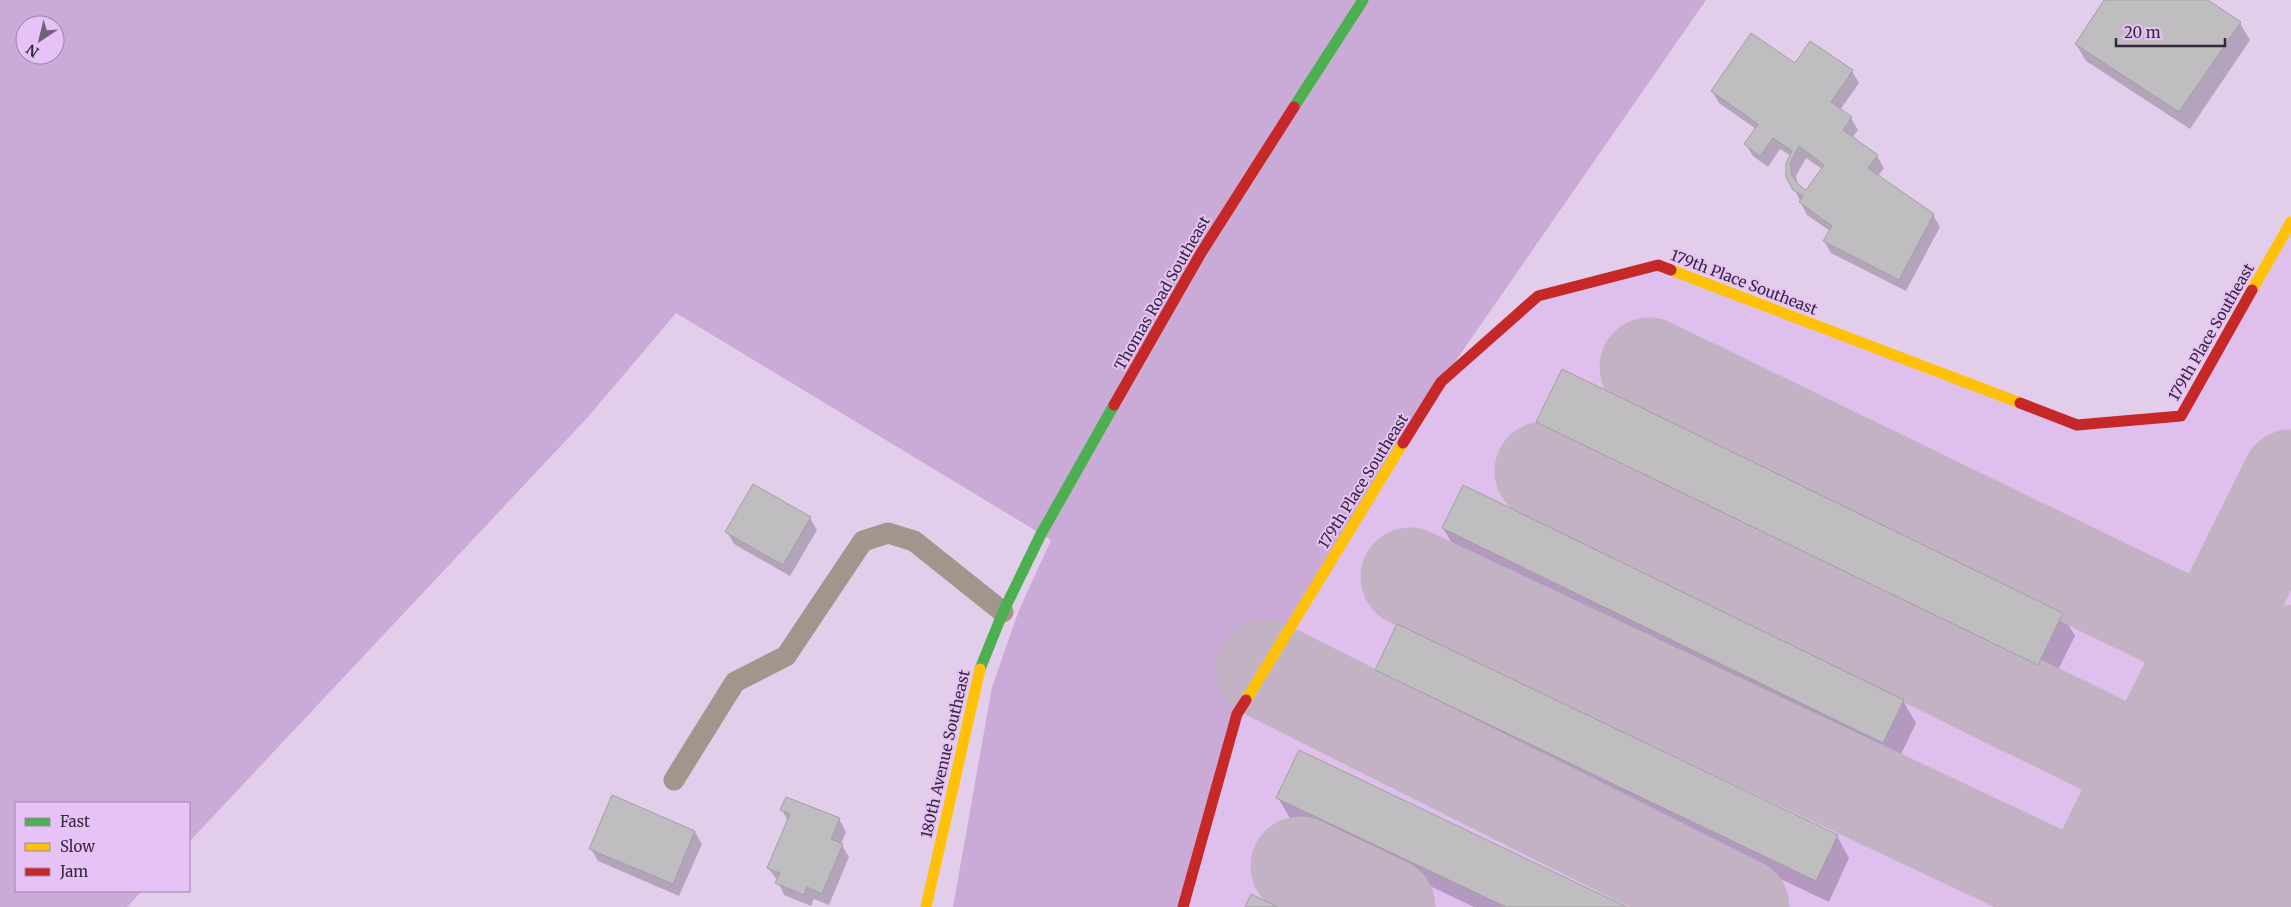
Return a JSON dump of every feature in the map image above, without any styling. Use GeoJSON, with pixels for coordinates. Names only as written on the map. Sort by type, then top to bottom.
{"type":"FeatureCollection","features":[{"type":"Feature","properties":{"kind":"street","name":"Thomas Road Southeast"},"geometry":{"type":"LineString","coordinates":[[1003,612],[1041,534],[1201,253],[1363,0]]}},
{"type":"Feature","properties":{"kind":"street","name":"179th Place Southeast"},"geometry":{"type":"LineString","coordinates":[[1183,907],[1237,714],[1441,382],[1538,296],[1658,265],[2077,425],[2181,416],[2291,222]]}},
{"type":"Feature","properties":{"kind":"street","name":"180th Avenue Southeast"},"geometry":{"type":"LineString","coordinates":[[926,907],[979,671],[1003,612]]}},
{"type":"Feature","properties":{"kind":"lane"},"geometry":{"type":"LineString","coordinates":[[674,780],[735,682],[786,656],[863,541],[888,532],[914,542],[1003,612]]}},
{"type":"Feature","properties":{"kind":"shaded area"},"geometry":{"type":"Polygon","coordinates":[[[0,0],[1706,0],[1441,382],[1237,714],[1184,907],[953,907],[992,687],[1019,610],[1051,540],[676,313],[588,417],[190,841],[190,802],[15,802],[15,892],[141,892],[127,907],[0,907],[0,0]]]}},
{"type":"Feature","properties":{"kind":"shaded area"},"geometry":{"type":"Polygon","coordinates":[[[2291,222],[2291,907],[1184,907],[1237,714],[1441,382],[1538,296],[1658,265],[2077,425],[2181,416],[2291,222]]]}},
{"type":"Feature","properties":{"kind":"building"},"geometry":{"type":"Polygon","coordinates":[[[2104,0],[2208,0],[2241,22],[2179,112],[2075,44],[2104,0]]]}},
{"type":"Feature","properties":{"kind":"building"},"geometry":{"type":"Polygon","coordinates":[[[1751,33],[1795,63],[1810,41],[1853,70],[1831,102],[1852,117],[1843,130],[1878,155],[1868,168],[1934,214],[1899,280],[1823,241],[1832,226],[1799,202],[1803,196],[1793,190],[1786,177],[1786,163],[1792,151],[1773,138],[1760,156],[1744,144],[1758,124],[1711,91],[1751,33]],[[1799,146],[1790,163],[1792,176],[1806,190],[1824,165],[1799,146]]]}},
{"type":"Feature","properties":{"kind":"building"},"geometry":{"type":"Polygon","coordinates":[[[1562,369],[2063,613],[2038,665],[1536,422],[1562,369]]]}},
{"type":"Feature","properties":{"kind":"building"},"geometry":{"type":"Polygon","coordinates":[[[753,484],[811,517],[783,565],[725,532],[753,484]]]}},
{"type":"Feature","properties":{"kind":"building"},"geometry":{"type":"Polygon","coordinates":[[[1463,485],[1904,700],[1883,743],[1442,528],[1463,485]]]}},
{"type":"Feature","properties":{"kind":"building"},"geometry":{"type":"Polygon","coordinates":[[[1397,624],[1838,835],[1816,881],[1375,670],[1397,624]]]}},
{"type":"Feature","properties":{"kind":"building"},"geometry":{"type":"Polygon","coordinates":[[[1299,750],[1627,907],[1506,907],[1276,798],[1299,750]]]}},
{"type":"Feature","properties":{"kind":"building"},"geometry":{"type":"Polygon","coordinates":[[[612,795],[695,831],[673,884],[589,849],[612,795]]]}},
{"type":"Feature","properties":{"kind":"building"},"geometry":{"type":"Polygon","coordinates":[[[786,797],[840,818],[831,839],[843,844],[822,894],[807,887],[804,895],[775,883],[780,873],[767,868],[790,814],[780,810],[786,797]]]}},
{"type":"Feature","properties":{"kind":"building"},"geometry":{"type":"Polygon","coordinates":[[[1251,894],[1278,907],[1245,907],[1251,894]]]}},
{"type":"Feature","properties":{"kind":"taxiway"},"geometry":{"type":"LineString","coordinates":[[1649,367],[2210,639]]}},
{"type":"Feature","properties":{"kind":"taxiway"},"geometry":{"type":"LineString","coordinates":[[1544,471],[2148,767]]}},
{"type":"Feature","properties":{"kind":"taxiway"},"geometry":{"type":"LineString","coordinates":[[2079,907],[2291,479]]}},
{"type":"Feature","properties":{"kind":"taxiway"},"geometry":{"type":"LineString","coordinates":[[1410,577],[2085,895]]}},
{"type":"Feature","properties":{"kind":"taxiway"},"geometry":{"type":"LineString","coordinates":[[1265,669],[1740,907]]}},
{"type":"Feature","properties":{"kind":"taxiway"},"geometry":{"type":"LineString","coordinates":[[1300,866],[1386,907]]}},
{"type":"Feature","properties":{"kind":"runway"},"geometry":{"type":"LineString","coordinates":[[2203,907],[2291,728]]}},
{"type":"Feature","properties":{"kind":"traffic: fast"},"geometry":{"type":"LineString","coordinates":[[1294,107],[1363,0]]}},
{"type":"Feature","properties":{"kind":"traffic: fast"},"geometry":{"type":"LineString","coordinates":[[980,669],[1003,612],[1041,534],[1114,405]]}},
{"type":"Feature","properties":{"kind":"traffic: slow"},"geometry":{"type":"LineString","coordinates":[[2252,290],[2291,222]]}},
{"type":"Feature","properties":{"kind":"traffic: slow"},"geometry":{"type":"LineString","coordinates":[[1671,270],[2020,403]]}},
{"type":"Feature","properties":{"kind":"traffic: slow"},"geometry":{"type":"LineString","coordinates":[[1246,700],[1403,443]]}},
{"type":"Feature","properties":{"kind":"traffic: slow"},"geometry":{"type":"LineString","coordinates":[[926,907],[980,669]]}},
{"type":"Feature","properties":{"kind":"traffic: jam"},"geometry":{"type":"LineString","coordinates":[[1114,405],[1201,253],[1294,107]]}},
{"type":"Feature","properties":{"kind":"traffic: jam"},"geometry":{"type":"LineString","coordinates":[[1403,443],[1441,382],[1538,296],[1658,265],[1671,270]]}},
{"type":"Feature","properties":{"kind":"traffic: jam"},"geometry":{"type":"LineString","coordinates":[[2020,403],[2077,425],[2181,416],[2252,290]]}},
{"type":"Feature","properties":{"kind":"traffic: jam"},"geometry":{"type":"LineString","coordinates":[[1183,907],[1237,714],[1246,700]]}}]}
